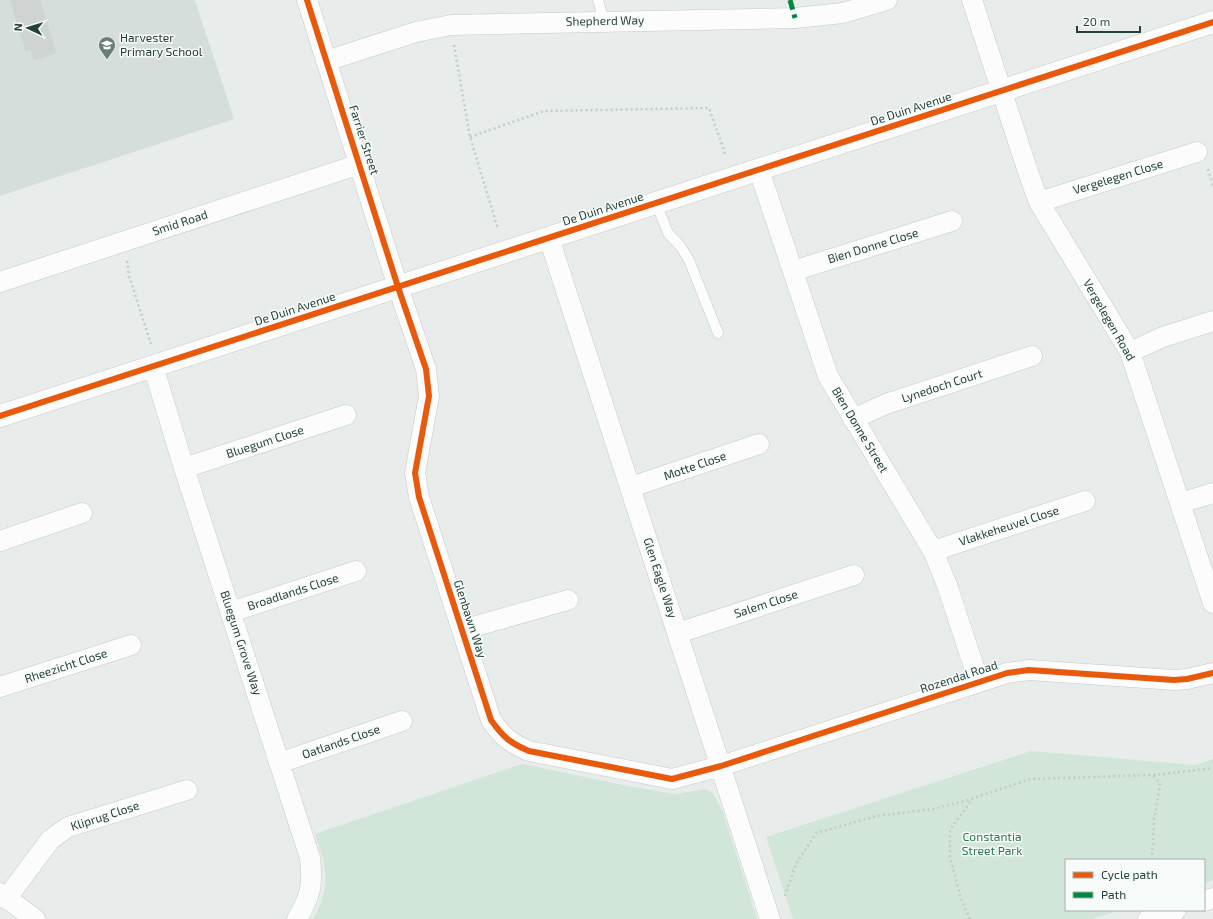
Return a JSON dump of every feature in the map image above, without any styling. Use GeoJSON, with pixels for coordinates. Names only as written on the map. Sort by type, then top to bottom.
{"type":"FeatureCollection","features":[{"type":"Feature","properties":{"kind":"street","name":"Farrier Street"},"geometry":{"type":"LineString","coordinates":[[307,0],[398,287]]}},
{"type":"Feature","properties":{"kind":"street","name":"Shepherd Way"},"geometry":{"type":"LineString","coordinates":[[326,61],[416,32],[451,25],[794,18],[843,13],[887,0]]}},
{"type":"Feature","properties":{"kind":"street","name":"Vergelegen Road"},"geometry":{"type":"LineString","coordinates":[[972,0],[1039,202],[1130,352],[1213,603]]}},
{"type":"Feature","properties":{"kind":"street","name":"De Duin Avenue"},"geometry":{"type":"LineString","coordinates":[[0,416],[152,356],[398,287],[1213,22]]}},
{"type":"Feature","properties":{"kind":"street","name":"Vergelegen Close"},"geometry":{"type":"LineString","coordinates":[[1039,202],[1197,152]]}},
{"type":"Feature","properties":{"kind":"street","name":"Smid Road"},"geometry":{"type":"LineString","coordinates":[[0,282],[360,164]]}},
{"type":"Feature","properties":{"kind":"street","name":"Bien Donne Street"},"geometry":{"type":"LineString","coordinates":[[759,170],[828,376],[933,551],[947,585],[979,682]]}},
{"type":"Feature","properties":{"kind":"street","name":"Bien Donne Close"},"geometry":{"type":"LineString","coordinates":[[793,271],[952,222]]}},
{"type":"Feature","properties":{"kind":"street","name":"Glen Eagle Way"},"geometry":{"type":"LineString","coordinates":[[549,238],[770,919]]}},
{"type":"Feature","properties":{"kind":"street","name":"Glenbawn Way"},"geometry":{"type":"LineString","coordinates":[[398,287],[426,369],[428,382],[429,396],[416,460],[416,485],[491,720],[500,733],[513,744],[529,751],[672,779],[721,766]]}},
{"type":"Feature","properties":{"kind":"street"},"geometry":{"type":"LineString","coordinates":[[1130,352],[1163,337],[1213,321]]}},
{"type":"Feature","properties":{"kind":"street","name":"Bluegum Grove Way"},"geometry":{"type":"LineString","coordinates":[[152,356],[184,468],[310,858],[313,882],[306,904],[297,919]]}},
{"type":"Feature","properties":{"kind":"street","name":"Lynedoch Court"},"geometry":{"type":"LineString","coordinates":[[853,419],[886,404],[1032,356]]}},
{"type":"Feature","properties":{"kind":"street","name":"Bluegum Close"},"geometry":{"type":"LineString","coordinates":[[184,468],[346,415]]}},
{"type":"Feature","properties":{"kind":"street","name":"Motte Close"},"geometry":{"type":"LineString","coordinates":[[631,488],[759,444]]}},
{"type":"Feature","properties":{"kind":"street"},"geometry":{"type":"LineString","coordinates":[[1180,503],[1213,493]]}},
{"type":"Feature","properties":{"kind":"street","name":"Vlakkeheuvel Close"},"geometry":{"type":"LineString","coordinates":[[933,551],[1086,501]]}},
{"type":"Feature","properties":{"kind":"street"},"geometry":{"type":"LineString","coordinates":[[0,540],[82,513]]}},
{"type":"Feature","properties":{"kind":"street","name":"Broadlands Close"},"geometry":{"type":"LineString","coordinates":[[231,612],[356,571]]}},
{"type":"Feature","properties":{"kind":"street","name":"Salem Close"},"geometry":{"type":"LineString","coordinates":[[678,633],[854,575]]}},
{"type":"Feature","properties":{"kind":"street"},"geometry":{"type":"LineString","coordinates":[[462,630],[568,600]]}},
{"type":"Feature","properties":{"kind":"street","name":"Rheezicht Close"},"geometry":{"type":"LineString","coordinates":[[0,688],[131,645]]}},
{"type":"Feature","properties":{"kind":"street","name":"Rozendal Road"},"geometry":{"type":"LineString","coordinates":[[721,766],[1007,672],[1029,670],[1174,680],[1197,677],[1213,672]]}},
{"type":"Feature","properties":{"kind":"street","name":"Oatlands Close"},"geometry":{"type":"LineString","coordinates":[[279,763],[402,721]]}},
{"type":"Feature","properties":{"kind":"street","name":"Kliprug Close"},"geometry":{"type":"LineString","coordinates":[[3,896],[50,840],[68,827],[187,790]]}},
{"type":"Feature","properties":{"kind":"street"},"geometry":{"type":"LineString","coordinates":[[3,896],[35,919]]}},
{"type":"Feature","properties":{"kind":"street"},"geometry":{"type":"LineString","coordinates":[[1148,919],[1173,911]]}},
{"type":"Feature","properties":{"kind":"lane"},"geometry":{"type":"LineString","coordinates":[[598,0],[604,21]]}},
{"type":"Feature","properties":{"kind":"lane"},"geometry":{"type":"LineString","coordinates":[[656,203],[668,233],[681,247],[689,260],[718,333]]}},
{"type":"Feature","properties":{"kind":"path"},"geometry":{"type":"LineString","coordinates":[[451,25],[470,136],[498,229]]}},
{"type":"Feature","properties":{"kind":"path"},"geometry":{"type":"LineString","coordinates":[[470,136],[544,111],[710,108],[726,156]]}},
{"type":"Feature","properties":{"kind":"path"},"geometry":{"type":"LineString","coordinates":[[126,254],[129,276],[150,338],[152,356]]}},
{"type":"Feature","properties":{"kind":"path"},"geometry":{"type":"LineString","coordinates":[[783,900],[796,864],[816,833],[877,816],[933,809],[1031,779],[1154,775],[1213,768]]}},
{"type":"Feature","properties":{"kind":"path"},"geometry":{"type":"LineString","coordinates":[[1152,859],[1154,820],[1160,784],[1154,775]]}},
{"type":"Feature","properties":{"kind":"path"},"geometry":{"type":"LineString","coordinates":[[970,919],[961,899],[950,856],[950,830],[973,798]]}},
{"type":"Feature","properties":{"kind":"shaded area","name":"Harvester Primary School"},"geometry":{"type":"Polygon","coordinates":[[[0,0],[195,0],[234,119],[0,196],[0,0]]]}},
{"type":"Feature","properties":{"kind":"green space","name":"Constantia Street Park"},"geometry":{"type":"Polygon","coordinates":[[[1031,751],[1195,765],[1213,759],[1213,880],[1205,883],[1205,859],[1065,859],[1065,911],[1117,911],[1092,919],[793,919],[766,837],[1031,751]]]}},
{"type":"Feature","properties":{"kind":"green space"},"geometry":{"type":"Polygon","coordinates":[[[522,764],[633,787],[675,794],[706,789],[712,792],[722,810],[757,919],[313,919],[323,897],[326,877],[325,867],[315,834],[522,764]]]}},
{"type":"Feature","properties":{"kind":"building"},"geometry":{"type":"Polygon","coordinates":[[[10,0],[40,0],[56,53],[34,60],[31,49],[26,51],[10,0]]]}},
{"type":"Feature","properties":{"kind":"marked path"},"geometry":{"type":"LineString","coordinates":[[790,0],[795,18]]}},
{"type":"Feature","properties":{"kind":"cycle path"},"geometry":{"type":"LineString","coordinates":[[307,0],[398,287],[426,369],[429,396],[415,473],[419,497],[491,720],[499,731],[512,742],[529,751],[672,779],[721,766],[1007,673],[1029,670],[1174,680],[1187,679],[1213,673]]}},
{"type":"Feature","properties":{"kind":"cycle path"},"geometry":{"type":"LineString","coordinates":[[0,416],[1213,22]]}},
{"type":"Feature","properties":{"kind":"place","name":"Harvester Primary School"},"geometry":{"type":"Point","coordinates":[107,60]}}]}
